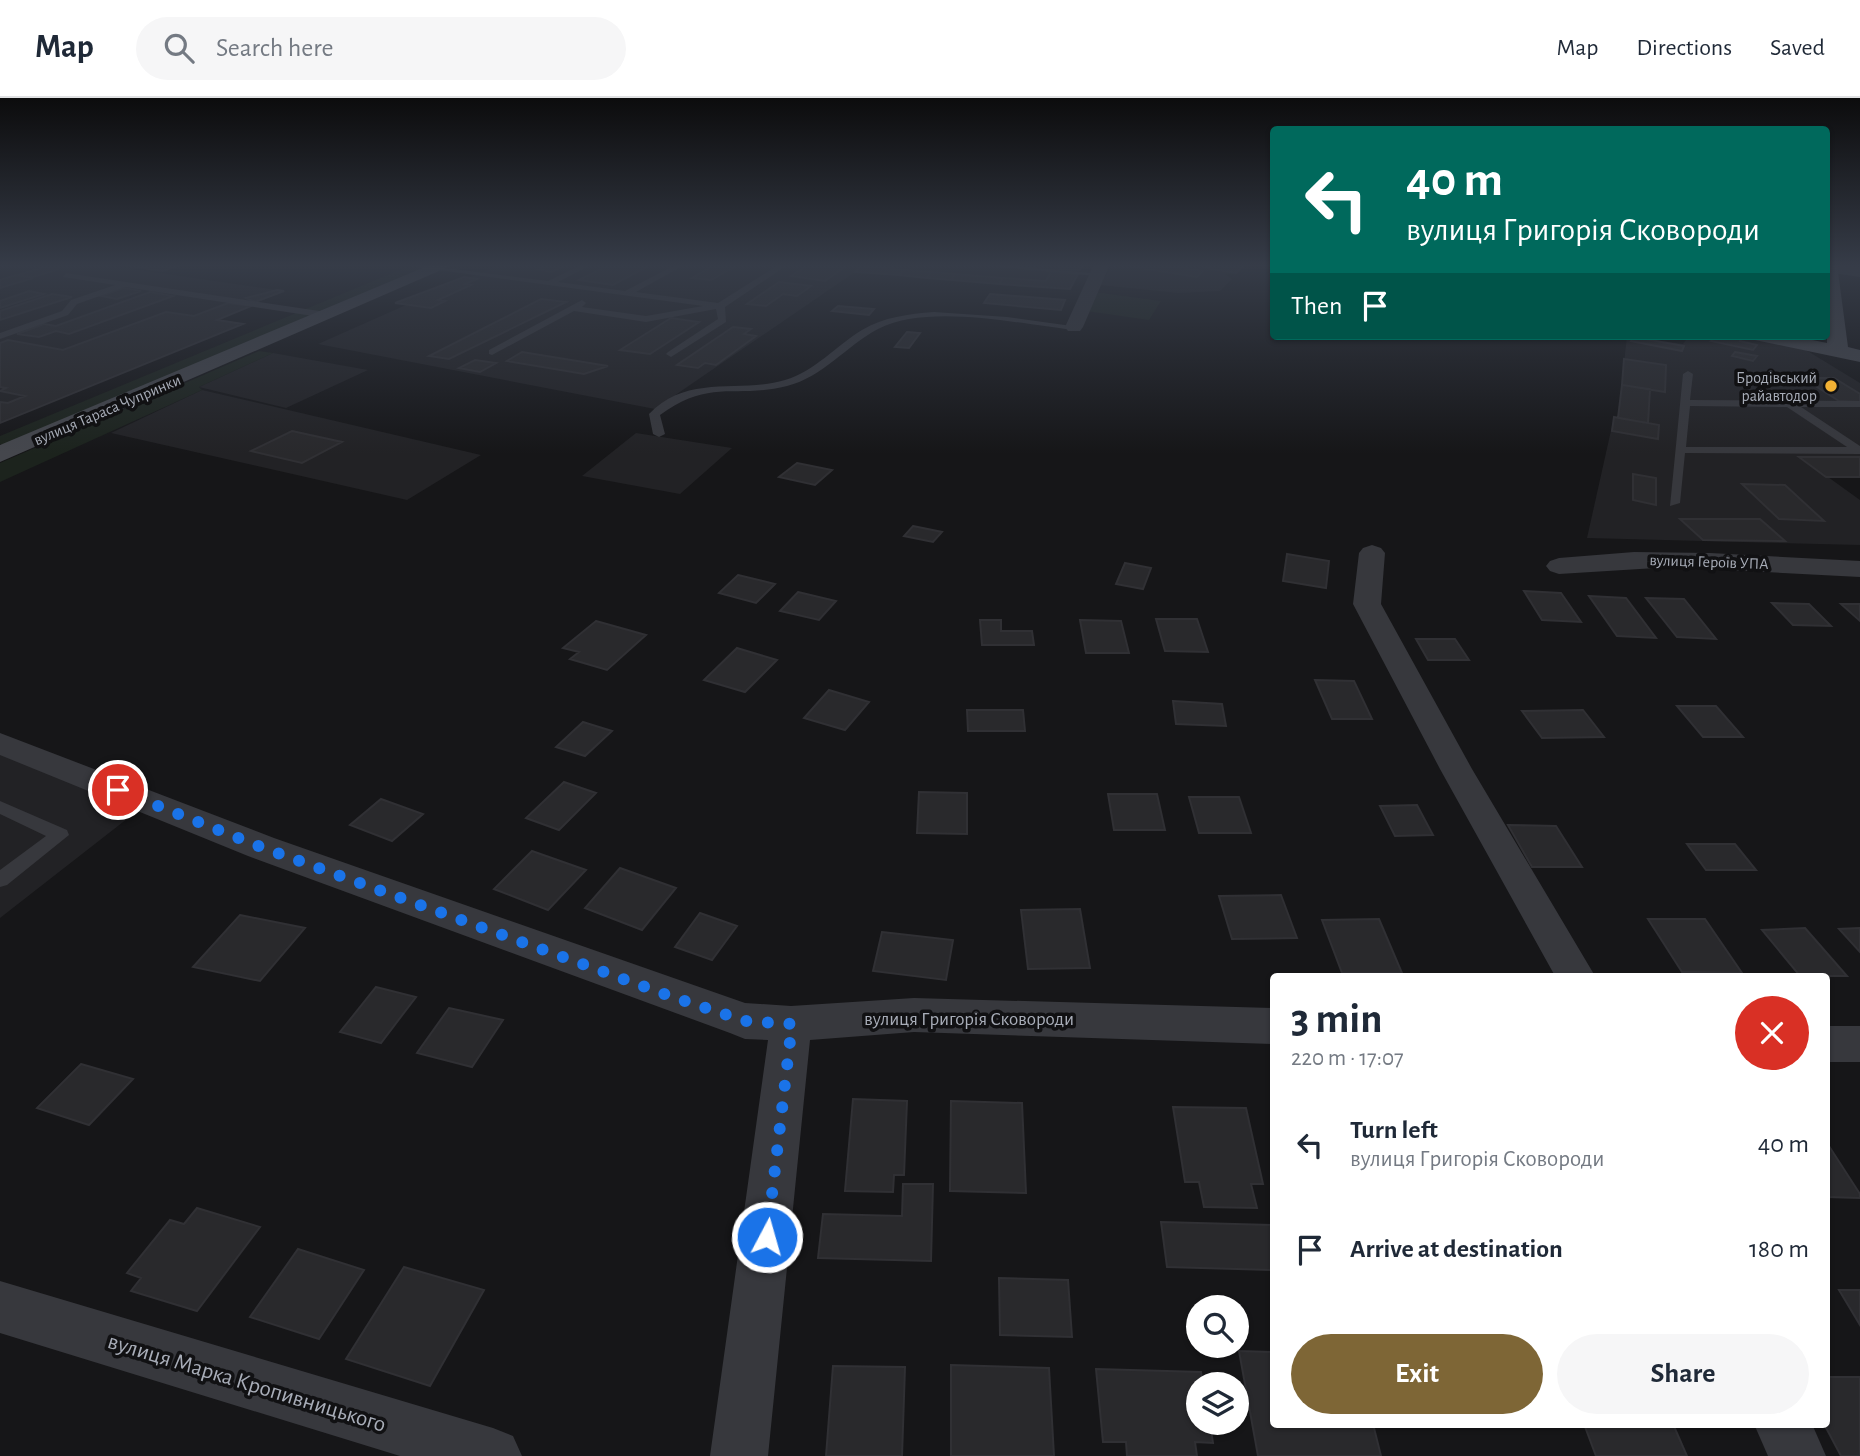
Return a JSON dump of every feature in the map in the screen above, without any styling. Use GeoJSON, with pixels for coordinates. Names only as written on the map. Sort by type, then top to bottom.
{"type":"FeatureCollection","features":[{"type":"Feature","properties":{"kind":"street","name":"вулиця Тараса Чупринки"},"geometry":{"type":"LineString","coordinates":[[2,452],[297,327]]}},
{"type":"Feature","properties":{"kind":"street"},"geometry":{"type":"LineString","coordinates":[[1836,327],[1839,351]]}},
{"type":"Feature","properties":{"kind":"street"},"geometry":{"type":"LineString","coordinates":[[1783,340],[1860,356]]}},
{"type":"Feature","properties":{"kind":"street"},"geometry":{"type":"LineString","coordinates":[[1839,351],[1860,364]]}},
{"type":"Feature","properties":{"kind":"street"},"geometry":{"type":"LineString","coordinates":[[1372,553],[1367,604],[1456,769],[1573,973]]}},
{"type":"Feature","properties":{"kind":"street","name":"вулиця Героїв УПА"},"geometry":{"type":"LineString","coordinates":[[1559,566],[1612,559],[1655,558],[1860,569]]}},
{"type":"Feature","properties":{"kind":"street","name":"вулиця Григорія Сковороди"},"geometry":{"type":"LineString","coordinates":[[0,743],[261,847],[745,1021],[792,1024],[914,1015],[1270,1026]]}},
{"type":"Feature","properties":{"kind":"street"},"geometry":{"type":"LineString","coordinates":[[739,1456],[792,1024]]}},
{"type":"Feature","properties":{"kind":"street"},"geometry":{"type":"LineString","coordinates":[[1830,1044],[1860,1044]]}},
{"type":"Feature","properties":{"kind":"street","name":"вулиця Марка Кропивницького"},"geometry":{"type":"LineString","coordinates":[[0,1307],[493,1456]]}},
{"type":"Feature","properties":{"kind":"street"},"geometry":{"type":"LineString","coordinates":[[1784,1428],[1798,1456]]}},
{"type":"Feature","properties":{"kind":"lane"},"geometry":{"type":"LineString","coordinates":[[0,336],[24,327]]}},
{"type":"Feature","properties":{"kind":"lane"},"geometry":{"type":"LineString","coordinates":[[492,352],[537,327]]}},
{"type":"Feature","properties":{"kind":"lane"},"geometry":{"type":"LineString","coordinates":[[671,354],[712,327]]}},
{"type":"Feature","properties":{"kind":"lane"},"geometry":{"type":"LineString","coordinates":[[659,434],[654,414],[689,393],[775,385],[801,378],[847,344],[877,327]]}},
{"type":"Feature","properties":{"kind":"lane"},"geometry":{"type":"LineString","coordinates":[[1674,503],[1688,374]]}},
{"type":"Feature","properties":{"kind":"lane"},"geometry":{"type":"LineString","coordinates":[[1685,403],[1860,404]]}},
{"type":"Feature","properties":{"kind":"lane"},"geometry":{"type":"LineString","coordinates":[[1790,404],[1860,451]]}},
{"type":"Feature","properties":{"kind":"lane"},"geometry":{"type":"LineString","coordinates":[[1680,450],[1860,451]]}},
{"type":"Feature","properties":{"kind":"lane"},"geometry":{"type":"LineString","coordinates":[[0,807],[60,835],[0,880]]}},
{"type":"Feature","properties":{"kind":"shaded area"},"geometry":{"type":"Polygon","coordinates":[[[0,327],[235,327],[0,423],[0,327]]]}},
{"type":"Feature","properties":{"kind":"shaded area"},"geometry":{"type":"Polygon","coordinates":[[[262,327],[286,327],[7,446],[0,444],[0,436],[262,327]]]}},
{"type":"Feature","properties":{"kind":"shaded area"},"geometry":{"type":"Polygon","coordinates":[[[356,327],[774,327],[655,409],[318,344],[356,327]]]}},
{"type":"Feature","properties":{"kind":"shaded area"},"geometry":{"type":"Polygon","coordinates":[[[1627,340],[1683,344],[1686,340],[1766,340],[1801,347],[1860,383],[1860,477],[1828,477],[1860,500],[1860,545],[1587,538],[1614,417],[1618,417],[1627,340]]]}},
{"type":"Feature","properties":{"kind":"shaded area"},"geometry":{"type":"Polygon","coordinates":[[[259,351],[273,353],[199,387],[202,390],[0,482],[0,463],[259,351]]]}},
{"type":"Feature","properties":{"kind":"shaded area"},"geometry":{"type":"Polygon","coordinates":[[[273,353],[368,370],[286,408],[199,387],[273,353]]]}},
{"type":"Feature","properties":{"kind":"shaded area"},"geometry":{"type":"Polygon","coordinates":[[[202,390],[481,455],[407,500],[111,433],[202,390]]]}},
{"type":"Feature","properties":{"kind":"shaded area"},"geometry":{"type":"Polygon","coordinates":[[[636,433],[732,448],[680,494],[582,476],[636,433]]]}},
{"type":"Feature","properties":{"kind":"shaded area"},"geometry":{"type":"Polygon","coordinates":[[[0,750],[141,808],[0,918],[0,750]]]}},
{"type":"Feature","properties":{"kind":"building"},"geometry":{"type":"Polygon","coordinates":[[[35,327],[87,327],[69,334],[56,331],[39,337],[17,334],[35,327]]]}},
{"type":"Feature","properties":{"kind":"building"},"geometry":{"type":"Polygon","coordinates":[[[124,327],[235,327],[0,423],[0,402],[8,403],[25,396],[0,391],[6,388],[0,387],[0,343],[8,340],[63,350],[124,327]]]}},
{"type":"Feature","properties":{"kind":"building"},"geometry":{"type":"Polygon","coordinates":[[[485,327],[514,327],[449,359],[429,356],[485,327]]]}},
{"type":"Feature","properties":{"kind":"building"},"geometry":{"type":"Polygon","coordinates":[[[656,327],[691,327],[650,354],[620,350],[656,327]]]}},
{"type":"Feature","properties":{"kind":"building"},"geometry":{"type":"Polygon","coordinates":[[[732,327],[751,329],[744,334],[756,336],[716,365],[705,363],[698,368],[677,365],[732,327]]]}},
{"type":"Feature","properties":{"kind":"building"},"geometry":{"type":"Polygon","coordinates":[[[907,332],[920,333],[909,348],[895,347],[907,332]]]}},
{"type":"Feature","properties":{"kind":"building"},"geometry":{"type":"Polygon","coordinates":[[[1651,340],[1684,346],[1682,351],[1631,341],[1651,340]]]}},
{"type":"Feature","properties":{"kind":"building"},"geometry":{"type":"Polygon","coordinates":[[[1741,340],[1757,345],[1753,350],[1711,341],[1741,340]]]}},
{"type":"Feature","properties":{"kind":"building"},"geometry":{"type":"Polygon","coordinates":[[[522,352],[608,366],[584,374],[507,361],[522,352]]]}},
{"type":"Feature","properties":{"kind":"building"},"geometry":{"type":"Polygon","coordinates":[[[1735,352],[1757,356],[1753,361],[1732,356],[1735,352]]]}},
{"type":"Feature","properties":{"kind":"building"},"geometry":{"type":"Polygon","coordinates":[[[1624,359],[1666,365],[1665,392],[1622,385],[1624,359]]]}},
{"type":"Feature","properties":{"kind":"building"},"geometry":{"type":"Polygon","coordinates":[[[475,360],[496,363],[480,372],[459,368],[475,360]]]}},
{"type":"Feature","properties":{"kind":"building","name":"Бродівський райавтодор"},"geometry":{"type":"Polygon","coordinates":[[[1803,378],[1834,378],[1860,394],[1860,402],[1839,401],[1803,378]]]}},
{"type":"Feature","properties":{"kind":"building"},"geometry":{"type":"Polygon","coordinates":[[[1622,385],[1650,389],[1648,423],[1618,418],[1622,385]]]}},
{"type":"Feature","properties":{"kind":"building"},"geometry":{"type":"Polygon","coordinates":[[[1614,417],[1659,425],[1658,439],[1612,431],[1614,417]]]}},
{"type":"Feature","properties":{"kind":"building"},"geometry":{"type":"Polygon","coordinates":[[[292,431],[342,442],[302,463],[251,451],[292,431]]]}},
{"type":"Feature","properties":{"kind":"building"},"geometry":{"type":"Polygon","coordinates":[[[1799,457],[1860,457],[1860,477],[1826,477],[1799,457]]]}},
{"type":"Feature","properties":{"kind":"building"},"geometry":{"type":"Polygon","coordinates":[[[797,463],[832,470],[815,485],[779,477],[797,463]]]}},
{"type":"Feature","properties":{"kind":"building"},"geometry":{"type":"Polygon","coordinates":[[[1633,474],[1656,478],[1656,505],[1633,500],[1633,474]]]}},
{"type":"Feature","properties":{"kind":"building"},"geometry":{"type":"Polygon","coordinates":[[[1742,484],[1785,485],[1824,521],[1779,519],[1742,484]]]}},
{"type":"Feature","properties":{"kind":"building"},"geometry":{"type":"Polygon","coordinates":[[[1680,519],[1760,519],[1785,541],[1703,540],[1680,519]]]}},
{"type":"Feature","properties":{"kind":"building"},"geometry":{"type":"Polygon","coordinates":[[[913,526],[942,532],[933,542],[904,536],[913,526]]]}},
{"type":"Feature","properties":{"kind":"building"},"geometry":{"type":"Polygon","coordinates":[[[1287,554],[1329,561],[1326,588],[1283,581],[1287,554]]]}},
{"type":"Feature","properties":{"kind":"building"},"geometry":{"type":"Polygon","coordinates":[[[1125,563],[1151,568],[1143,589],[1116,584],[1125,563]]]}},
{"type":"Feature","properties":{"kind":"building"},"geometry":{"type":"Polygon","coordinates":[[[738,575],[775,584],[756,603],[719,593],[738,575]]]}},
{"type":"Feature","properties":{"kind":"building"},"geometry":{"type":"Polygon","coordinates":[[[1524,591],[1561,593],[1581,622],[1542,620],[1524,591]]]}},
{"type":"Feature","properties":{"kind":"building"},"geometry":{"type":"Polygon","coordinates":[[[798,592],[836,601],[819,620],[780,611],[798,592]]]}},
{"type":"Feature","properties":{"kind":"building"},"geometry":{"type":"Polygon","coordinates":[[[1589,596],[1626,598],[1656,638],[1617,636],[1589,596]]]}},
{"type":"Feature","properties":{"kind":"building"},"geometry":{"type":"Polygon","coordinates":[[[1646,598],[1684,599],[1716,639],[1677,637],[1646,598]]]}},
{"type":"Feature","properties":{"kind":"building"},"geometry":{"type":"Polygon","coordinates":[[[1772,603],[1809,604],[1831,626],[1793,625],[1772,603]]]}},
{"type":"Feature","properties":{"kind":"building"},"geometry":{"type":"Polygon","coordinates":[[[1841,604],[1860,604],[1860,621],[1841,604]]]}},
{"type":"Feature","properties":{"kind":"building"},"geometry":{"type":"Polygon","coordinates":[[[1156,619],[1197,619],[1208,652],[1165,651],[1156,619]]]}},
{"type":"Feature","properties":{"kind":"building"},"geometry":{"type":"Polygon","coordinates":[[[980,620],[1001,620],[1001,631],[1032,631],[1034,645],[982,645],[980,620]]]}},
{"type":"Feature","properties":{"kind":"building"},"geometry":{"type":"Polygon","coordinates":[[[1080,620],[1121,621],[1129,653],[1086,653],[1080,620]]]}},
{"type":"Feature","properties":{"kind":"building"},"geometry":{"type":"Polygon","coordinates":[[[596,621],[646,635],[607,670],[570,659],[579,652],[563,648],[596,621]]]}},
{"type":"Feature","properties":{"kind":"building"},"geometry":{"type":"Polygon","coordinates":[[[1416,639],[1455,639],[1469,660],[1428,660],[1416,639]]]}},
{"type":"Feature","properties":{"kind":"building"},"geometry":{"type":"Polygon","coordinates":[[[737,648],[777,660],[745,692],[704,680],[737,648]]]}},
{"type":"Feature","properties":{"kind":"building"},"geometry":{"type":"Polygon","coordinates":[[[1315,680],[1354,681],[1372,719],[1332,719],[1315,680]]]}},
{"type":"Feature","properties":{"kind":"building"},"geometry":{"type":"Polygon","coordinates":[[[829,690],[869,702],[845,730],[804,718],[829,690]]]}},
{"type":"Feature","properties":{"kind":"building"},"geometry":{"type":"Polygon","coordinates":[[[1173,701],[1222,704],[1226,726],[1176,724],[1173,701]]]}},
{"type":"Feature","properties":{"kind":"building"},"geometry":{"type":"Polygon","coordinates":[[[1677,706],[1716,706],[1743,737],[1703,737],[1677,706]]]}},
{"type":"Feature","properties":{"kind":"building"},"geometry":{"type":"Polygon","coordinates":[[[967,710],[1023,710],[1025,731],[968,731],[967,710]]]}},
{"type":"Feature","properties":{"kind":"building"},"geometry":{"type":"Polygon","coordinates":[[[1583,710],[1604,737],[1542,738],[1522,711],[1583,710]]]}},
{"type":"Feature","properties":{"kind":"building"},"geometry":{"type":"Polygon","coordinates":[[[583,722],[612,731],[585,756],[556,747],[583,722]]]}},
{"type":"Feature","properties":{"kind":"building"},"geometry":{"type":"Polygon","coordinates":[[[564,782],[596,793],[559,830],[526,818],[564,782]]]}},
{"type":"Feature","properties":{"kind":"building"},"geometry":{"type":"Polygon","coordinates":[[[919,792],[967,793],[967,834],[917,833],[919,792]]]}},
{"type":"Feature","properties":{"kind":"building"},"geometry":{"type":"Polygon","coordinates":[[[1108,794],[1157,794],[1165,830],[1114,830],[1108,794]]]}},
{"type":"Feature","properties":{"kind":"building"},"geometry":{"type":"Polygon","coordinates":[[[1189,797],[1239,797],[1251,833],[1199,833],[1189,797]]]}},
{"type":"Feature","properties":{"kind":"building"},"geometry":{"type":"Polygon","coordinates":[[[381,799],[423,814],[392,841],[350,825],[381,799]]]}},
{"type":"Feature","properties":{"kind":"building"},"geometry":{"type":"Polygon","coordinates":[[[1417,805],[1433,835],[1395,836],[1380,806],[1417,805]]]}},
{"type":"Feature","properties":{"kind":"building"},"geometry":{"type":"Polygon","coordinates":[[[1508,825],[1556,826],[1582,867],[1532,867],[1508,825]]]}},
{"type":"Feature","properties":{"kind":"building"},"geometry":{"type":"Polygon","coordinates":[[[1687,844],[1735,844],[1756,870],[1706,870],[1687,844]]]}},
{"type":"Feature","properties":{"kind":"building"},"geometry":{"type":"Polygon","coordinates":[[[532,851],[586,870],[548,910],[494,889],[532,851]]]}},
{"type":"Feature","properties":{"kind":"building"},"geometry":{"type":"Polygon","coordinates":[[[620,868],[676,888],[642,930],[585,908],[620,868]]]}},
{"type":"Feature","properties":{"kind":"building"},"geometry":{"type":"Polygon","coordinates":[[[1281,895],[1297,938],[1232,939],[1219,896],[1281,895]]]}},
{"type":"Feature","properties":{"kind":"building"},"geometry":{"type":"Polygon","coordinates":[[[1080,909],[1090,968],[1028,969],[1021,910],[1080,909]]]}},
{"type":"Feature","properties":{"kind":"building"},"geometry":{"type":"Polygon","coordinates":[[[700,913],[737,926],[712,960],[675,947],[700,913]]]}},
{"type":"Feature","properties":{"kind":"building"},"geometry":{"type":"Polygon","coordinates":[[[240,915],[305,928],[260,981],[193,967],[240,915]]]}},
{"type":"Feature","properties":{"kind":"building"},"geometry":{"type":"Polygon","coordinates":[[[1379,919],[1402,973],[1342,973],[1322,920],[1379,919]]]}},
{"type":"Feature","properties":{"kind":"building"},"geometry":{"type":"Polygon","coordinates":[[[1648,919],[1705,919],[1742,973],[1682,972],[1648,919]]]}},
{"type":"Feature","properties":{"kind":"building"},"geometry":{"type":"Polygon","coordinates":[[[1805,928],[1847,976],[1798,973],[1762,930],[1805,928]]]}},
{"type":"Feature","properties":{"kind":"building"},"geometry":{"type":"Polygon","coordinates":[[[1860,928],[1860,952],[1839,929],[1860,928]]]}},
{"type":"Feature","properties":{"kind":"building"},"geometry":{"type":"Polygon","coordinates":[[[882,932],[953,940],[946,980],[873,971],[882,932]]]}},
{"type":"Feature","properties":{"kind":"building"},"geometry":{"type":"Polygon","coordinates":[[[376,987],[416,997],[381,1043],[340,1032],[376,987]]]}},
{"type":"Feature","properties":{"kind":"building"},"geometry":{"type":"Polygon","coordinates":[[[449,1008],[503,1020],[472,1067],[417,1053],[449,1008]]]}},
{"type":"Feature","properties":{"kind":"building"},"geometry":{"type":"Polygon","coordinates":[[[81,1064],[133,1079],[89,1125],[37,1108],[81,1064]]]}},
{"type":"Feature","properties":{"kind":"building"},"geometry":{"type":"Polygon","coordinates":[[[853,1099],[907,1101],[904,1175],[894,1175],[893,1192],[845,1191],[853,1099]]]}},
{"type":"Feature","properties":{"kind":"building"},"geometry":{"type":"Polygon","coordinates":[[[951,1101],[1022,1103],[1026,1193],[950,1191],[951,1101]]]}},
{"type":"Feature","properties":{"kind":"building"},"geometry":{"type":"Polygon","coordinates":[[[1173,1107],[1246,1108],[1263,1184],[1251,1184],[1257,1208],[1204,1207],[1199,1182],[1185,1182],[1173,1107]]]}},
{"type":"Feature","properties":{"kind":"building"},"geometry":{"type":"Polygon","coordinates":[[[1830,1148],[1860,1194],[1860,1198],[1830,1197],[1830,1148]]]}},
{"type":"Feature","properties":{"kind":"building"},"geometry":{"type":"Polygon","coordinates":[[[903,1184],[933,1184],[931,1261],[818,1258],[823,1214],[902,1216],[903,1184]]]}},
{"type":"Feature","properties":{"kind":"building"},"geometry":{"type":"Polygon","coordinates":[[[197,1208],[260,1227],[197,1311],[131,1291],[141,1278],[127,1273],[170,1220],[184,1224],[197,1208]]]}},
{"type":"Feature","properties":{"kind":"building"},"geometry":{"type":"Polygon","coordinates":[[[1161,1222],[1270,1225],[1270,1270],[1167,1267],[1161,1222]]]}},
{"type":"Feature","properties":{"kind":"building"},"geometry":{"type":"Polygon","coordinates":[[[298,1249],[364,1270],[319,1339],[250,1317],[298,1249]]]}},
{"type":"Feature","properties":{"kind":"building"},"geometry":{"type":"Polygon","coordinates":[[[404,1267],[484,1290],[430,1386],[346,1359],[404,1267]]]}},
{"type":"Feature","properties":{"kind":"building"},"geometry":{"type":"Polygon","coordinates":[[[999,1278],[1068,1280],[1072,1337],[1000,1335],[999,1278]]]}},
{"type":"Feature","properties":{"kind":"building"},"geometry":{"type":"Polygon","coordinates":[[[1839,1290],[1860,1290],[1860,1325],[1839,1290]]]}},
{"type":"Feature","properties":{"kind":"building"},"geometry":{"type":"Polygon","coordinates":[[[1249,1351],[1270,1352],[1270,1428],[1374,1428],[1381,1456],[1258,1456],[1249,1406],[1249,1372],[1243,1372],[1240,1358],[1249,1358],[1249,1351]]]}},
{"type":"Feature","properties":{"kind":"building"},"geometry":{"type":"Polygon","coordinates":[[[951,1365],[1049,1368],[1054,1456],[951,1456],[951,1365]]]}},
{"type":"Feature","properties":{"kind":"building"},"geometry":{"type":"Polygon","coordinates":[[[833,1366],[905,1367],[902,1456],[826,1456],[833,1366]]]}},
{"type":"Feature","properties":{"kind":"building"},"geometry":{"type":"Polygon","coordinates":[[[1096,1369],[1201,1372],[1186,1372],[1186,1435],[1212,1435],[1213,1443],[1195,1442],[1197,1456],[1127,1456],[1126,1442],[1103,1442],[1096,1369]]]}},
{"type":"Feature","properties":{"kind":"building"},"geometry":{"type":"Polygon","coordinates":[[[1830,1377],[1860,1377],[1860,1456],[1841,1456],[1826,1428],[1830,1428],[1830,1377]]]}},
{"type":"Feature","properties":{"kind":"building"},"geometry":{"type":"Polygon","coordinates":[[[1586,1428],[1675,1428],[1687,1456],[1596,1456],[1586,1428]]]}},
{"type":"Feature","properties":{"kind":"place","name":"Бродівський райавтодор"},"geometry":{"type":"Point","coordinates":[1831,386]}},
{"type":"Feature","properties":{"kind":"route"},"geometry":{"type":"LineString","coordinates":[[118,790],[261,847],[670,996],[745,1021],[792,1024],[767,1237]]}}]}
